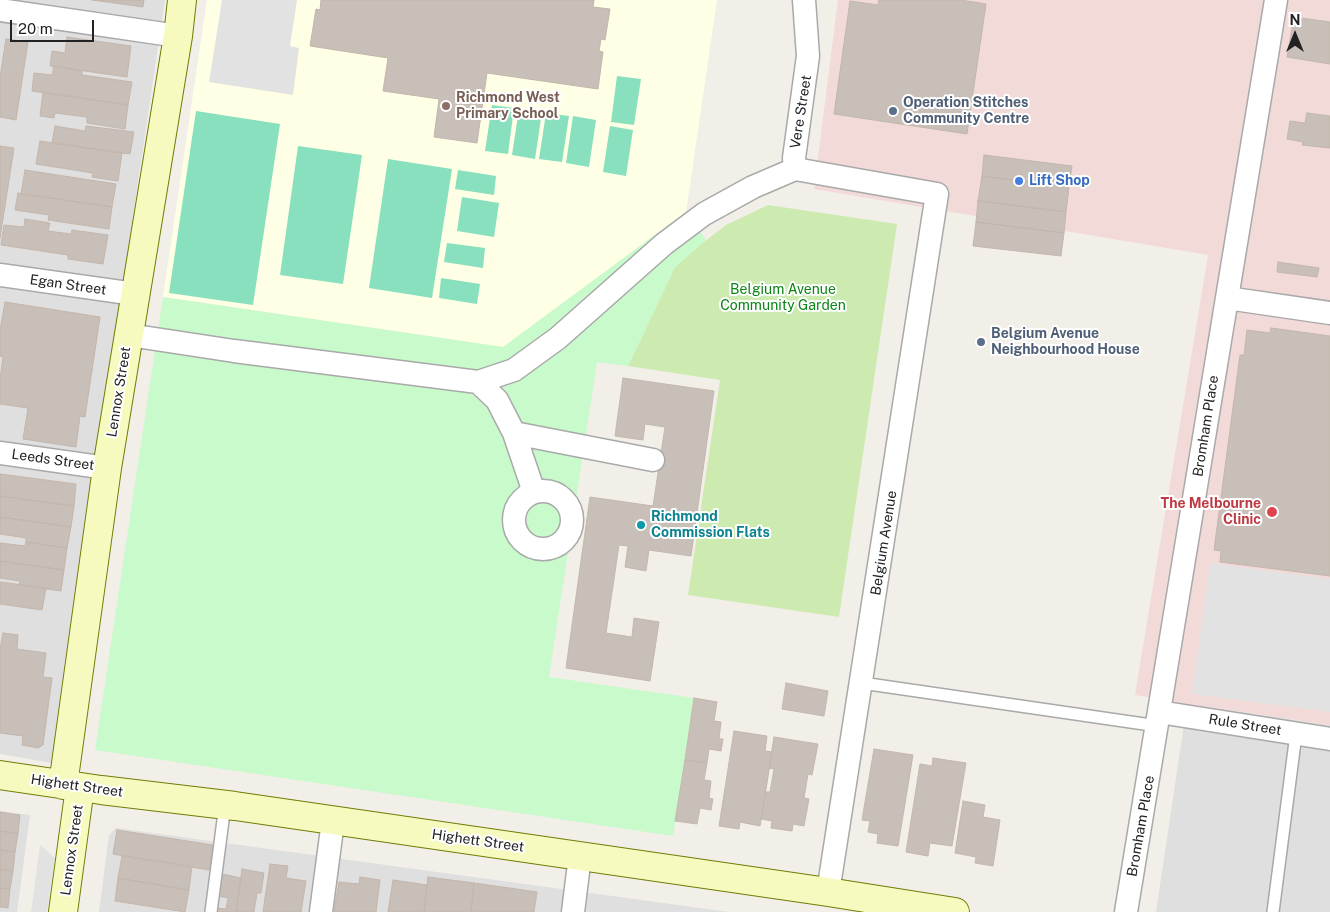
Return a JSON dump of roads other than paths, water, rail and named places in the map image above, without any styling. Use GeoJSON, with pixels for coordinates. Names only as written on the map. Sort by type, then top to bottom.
{"type":"FeatureCollection","features":[{"type":"Feature","properties":{"kind":"street","name":"Lennox Street"},"geometry":{"type":"LineString","coordinates":[[63,912],[78,677],[107,468],[178,36],[182,0]]}},
{"type":"Feature","properties":{"kind":"street","name":"Vere Street"},"geometry":{"type":"LineString","coordinates":[[804,0],[808,56],[794,158],[795,169],[938,194]]}},
{"type":"Feature","properties":{"kind":"street","name":"Bromham Place"},"geometry":{"type":"LineString","coordinates":[[1126,912],[1276,0]]}},
{"type":"Feature","properties":{"kind":"street"},"geometry":{"type":"LineString","coordinates":[[0,10],[178,36]]}},
{"type":"Feature","properties":{"kind":"street"},"geometry":{"type":"LineString","coordinates":[[129,335],[234,351],[478,382],[514,370],[558,338],[664,244],[704,214],[753,187],[795,169]]}},
{"type":"Feature","properties":{"kind":"street","name":"Belgium Avenue"},"geometry":{"type":"LineString","coordinates":[[828,892],[938,194]]}},
{"type":"Feature","properties":{"kind":"street","name":"Egan Street"},"geometry":{"type":"LineString","coordinates":[[0,275],[135,294]]}},
{"type":"Feature","properties":{"kind":"street"},"geometry":{"type":"LineString","coordinates":[[1227,298],[1330,313]]}},
{"type":"Feature","properties":{"kind":"street"},"geometry":{"type":"LineString","coordinates":[[478,382],[497,400],[514,433],[534,492]]}},
{"type":"Feature","properties":{"kind":"street"},"geometry":{"type":"LineString","coordinates":[[514,433],[653,460]]}},
{"type":"Feature","properties":{"kind":"street","name":"Leeds Street"},"geometry":{"type":"LineString","coordinates":[[0,453],[107,468]]}},
{"type":"Feature","properties":{"kind":"street","name":"Rule Street"},"geometry":{"type":"LineString","coordinates":[[1158,719],[1330,739]]}},
{"type":"Feature","properties":{"kind":"street","name":"Highett Street"},"geometry":{"type":"LineString","coordinates":[[0,775],[333,820],[828,892],[921,910],[955,912]]}},
{"type":"Feature","properties":{"kind":"street"},"geometry":{"type":"LineString","coordinates":[[321,912],[333,820]]}},
{"type":"Feature","properties":{"kind":"street"},"geometry":{"type":"LineString","coordinates":[[573,912],[580,856]]}},
{"type":"Feature","properties":{"kind":"lane"},"geometry":{"type":"LineString","coordinates":[[862,684],[1158,719]]}},
{"type":"Feature","properties":{"kind":"lane"},"geometry":{"type":"LineString","coordinates":[[1273,912],[1296,734]]}},
{"type":"Feature","properties":{"kind":"lane"},"geometry":{"type":"LineString","coordinates":[[211,912],[225,805]]}},
{"type":"Feature","properties":{"kind":"place","name":"Richmond West Primary School"},"geometry":{"type":"Point","coordinates":[446,106]}},
{"type":"Feature","properties":{"kind":"place","name":"Operation Stitches Community Centre"},"geometry":{"type":"Point","coordinates":[893,111]}},
{"type":"Feature","properties":{"kind":"place","name":"Lift Shop"},"geometry":{"type":"Point","coordinates":[1019,181]}},
{"type":"Feature","properties":{"kind":"place","name":"Belgium Avenue Neighbourhood House"},"geometry":{"type":"Point","coordinates":[981,342]}},
{"type":"Feature","properties":{"kind":"place","name":"The Melbourne Clinic"},"geometry":{"type":"Point","coordinates":[1272,512]}},
{"type":"Feature","properties":{"kind":"place","name":"Richmond Commission Flats"},"geometry":{"type":"Point","coordinates":[641,525]}},
{"type":"Feature","properties":{"kind":"park label","name":"Belgium Avenue Community Garden"},"geometry":{"type":"Point","coordinates":[783,298]}}]}
